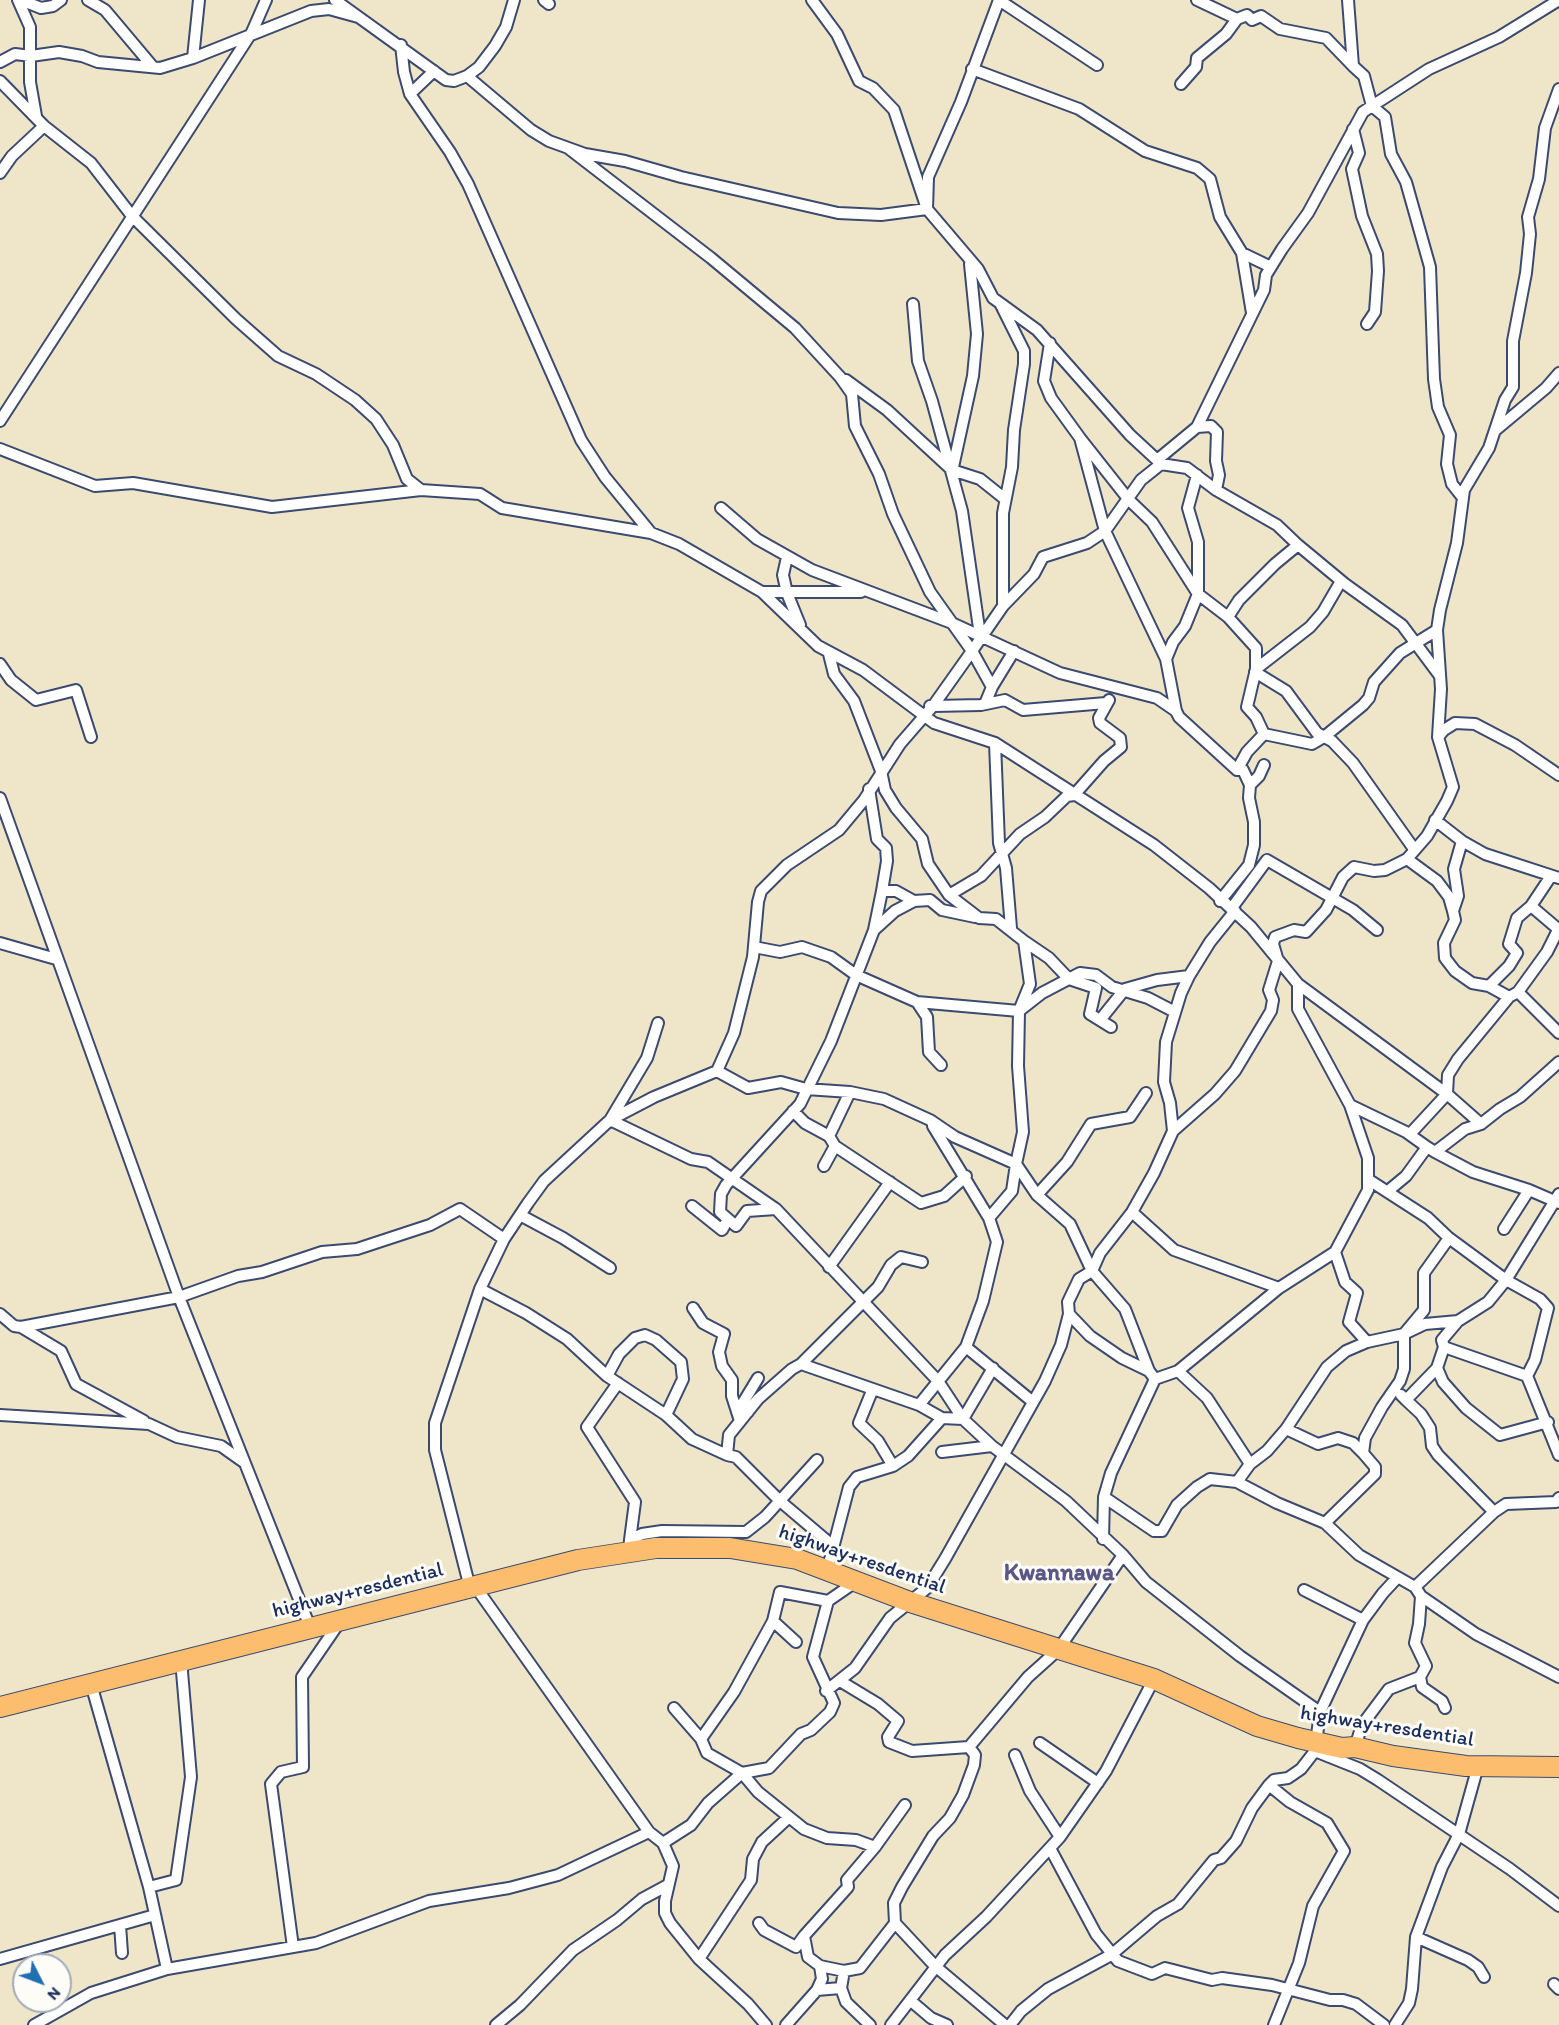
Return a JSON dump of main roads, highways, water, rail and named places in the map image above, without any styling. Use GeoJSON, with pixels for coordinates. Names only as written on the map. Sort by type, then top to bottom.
{"type":"FeatureCollection","features":[{"type":"Feature","properties":{"kind":"highway","name":"highway+resdential"},"geometry":{"type":"LineString","coordinates":[[0,1707],[310,1627],[339,1623],[630,1546],[730,1548],[796,1559],[854,1583],[910,1602],[1154,1679],[1257,1726],[1317,1746],[1355,1747],[1393,1755],[1478,1766],[1559,1767]]}},
{"type":"Feature","properties":{"kind":"district","name":"Kwannawa"},"geometry":{"type":"Point","coordinates":[1059,1574]}}]}
